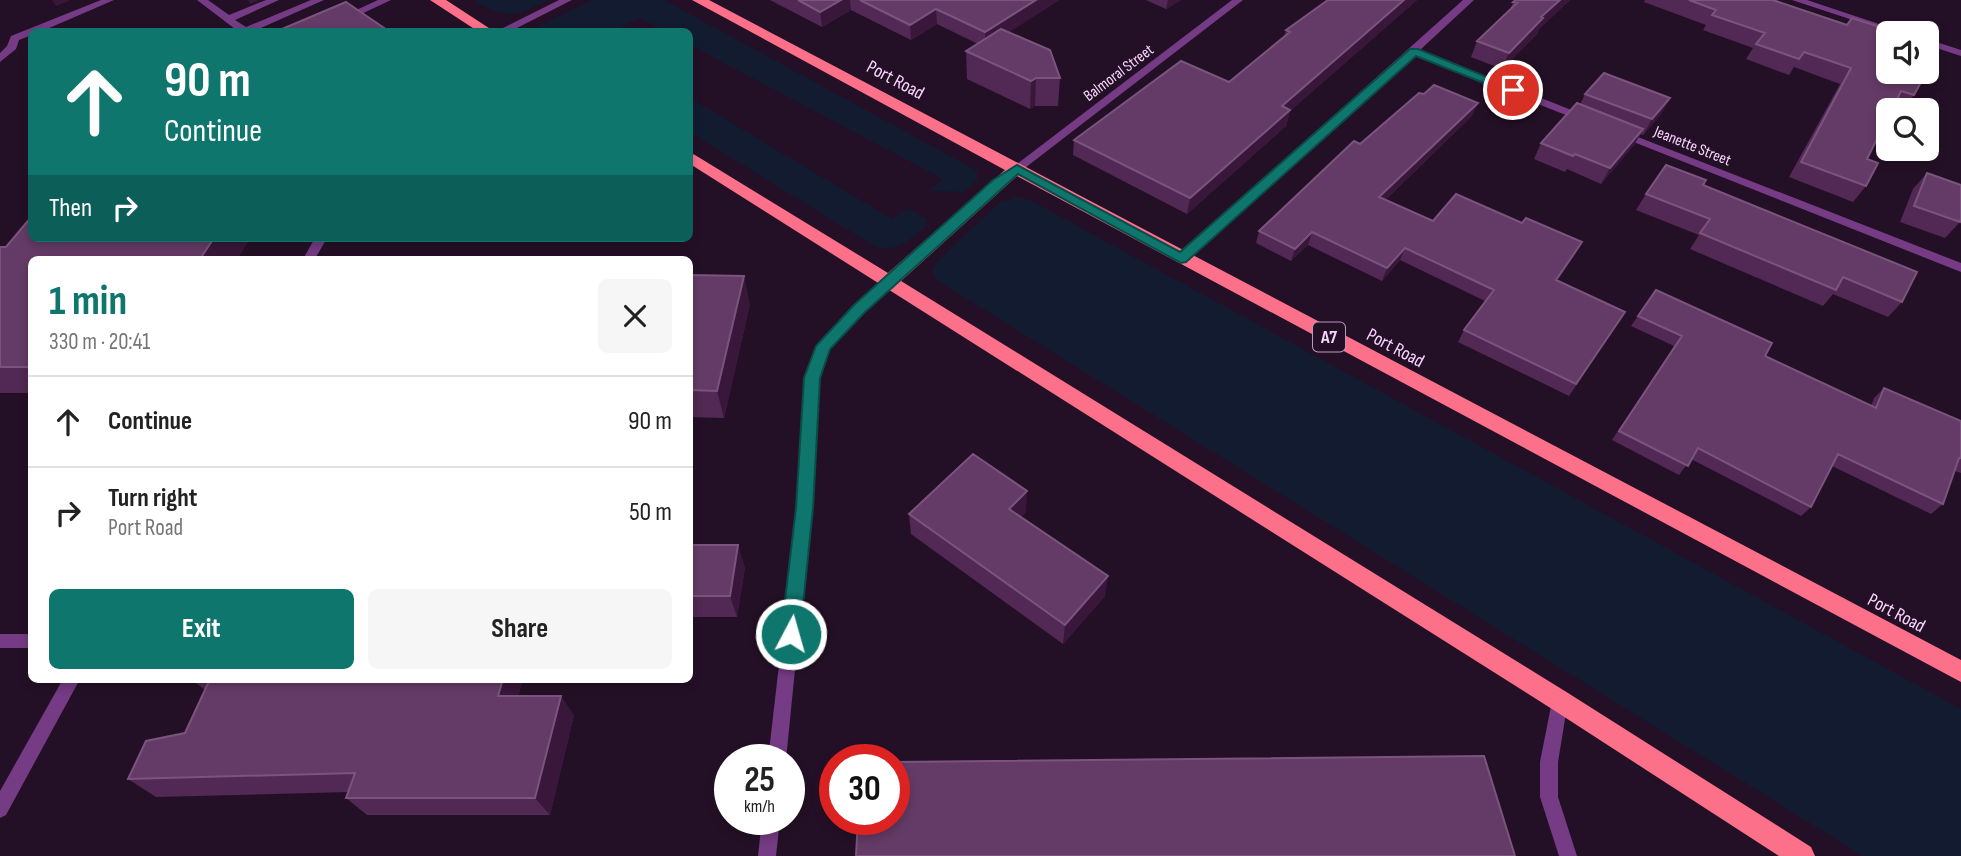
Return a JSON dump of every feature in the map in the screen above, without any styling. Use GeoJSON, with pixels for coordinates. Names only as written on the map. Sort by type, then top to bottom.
{"type":"FeatureCollection","features":[{"type":"Feature","properties":{"kind":"highway"},"geometry":{"type":"LineString","coordinates":[[437,0],[482,28]]}},
{"type":"Feature","properties":{"kind":"highway","name":"Port Road"},"geometry":{"type":"LineString","coordinates":[[699,0],[1961,672]]}},
{"type":"Feature","properties":{"kind":"highway"},"geometry":{"type":"LineString","coordinates":[[693,160],[1560,701],[1802,856]]}},
{"type":"Feature","properties":{"kind":"highway"},"geometry":{"type":"LineString","coordinates":[[888,283],[997,183],[1017,169]]}},
{"type":"Feature","properties":{"kind":"street"},"geometry":{"type":"LineString","coordinates":[[40,28],[109,0]]}},
{"type":"Feature","properties":{"kind":"street"},"geometry":{"type":"LineString","coordinates":[[202,0],[241,28]]}},
{"type":"Feature","properties":{"kind":"street"},"geometry":{"type":"LineString","coordinates":[[229,19],[274,0]]}},
{"type":"Feature","properties":{"kind":"street"},"geometry":{"type":"LineString","coordinates":[[252,28],[318,0]]}},
{"type":"Feature","properties":{"kind":"street"},"geometry":{"type":"LineString","coordinates":[[323,28],[386,0]]}},
{"type":"Feature","properties":{"kind":"street"},"geometry":{"type":"LineString","coordinates":[[508,28],[567,0]]}},
{"type":"Feature","properties":{"kind":"street","name":"Balmoral Street"},"geometry":{"type":"LineString","coordinates":[[1017,169],[1238,0]]}},
{"type":"Feature","properties":{"kind":"street"},"geometry":{"type":"LineString","coordinates":[[1181,258],[1469,0]]}},
{"type":"Feature","properties":{"kind":"street"},"geometry":{"type":"LineString","coordinates":[[1797,0],[1876,25]]}},
{"type":"Feature","properties":{"kind":"street"},"geometry":{"type":"LineString","coordinates":[[0,59],[12,47],[15,38],[28,33]]}},
{"type":"Feature","properties":{"kind":"street"},"geometry":{"type":"LineString","coordinates":[[0,34],[10,34],[15,38]]}},
{"type":"Feature","properties":{"kind":"street"},"geometry":{"type":"LineString","coordinates":[[1939,46],[1961,53]]}},
{"type":"Feature","properties":{"kind":"street"},"geometry":{"type":"LineString","coordinates":[[1414,51],[1592,122]]}},
{"type":"Feature","properties":{"kind":"street","name":"Jeanette Street"},"geometry":{"type":"LineString","coordinates":[[1605,127],[1961,268]]}},
{"type":"Feature","properties":{"kind":"street"},"geometry":{"type":"LineString","coordinates":[[779,744],[804,508],[812,378],[823,346],[888,283]]}},
{"type":"Feature","properties":{"kind":"street"},"geometry":{"type":"LineString","coordinates":[[0,641],[28,642]]}},
{"type":"Feature","properties":{"kind":"street"},"geometry":{"type":"LineString","coordinates":[[0,808],[70,683]]}},
{"type":"Feature","properties":{"kind":"street"},"geometry":{"type":"LineString","coordinates":[[1560,701],[1549,762],[1549,797],[1568,856]]}},
{"type":"Feature","properties":{"kind":"street"},"geometry":{"type":"LineString","coordinates":[[766,856],[769,835]]}},
{"type":"Feature","properties":{"kind":"shaded area"},"geometry":{"type":"Polygon","coordinates":[[[474,0],[549,0],[512,14],[495,11],[474,0]]]}},
{"type":"Feature","properties":{"kind":"shaded area"},"geometry":{"type":"Polygon","coordinates":[[[592,0],[664,0],[972,168],[977,172],[977,180],[963,192],[930,190],[943,179],[693,47],[693,28],[659,28],[639,18],[620,28],[537,28],[592,0]]]}},
{"type":"Feature","properties":{"kind":"shaded area"},"geometry":{"type":"Polygon","coordinates":[[[693,100],[892,219],[907,208],[927,219],[927,225],[898,246],[876,247],[693,134],[693,100]]]}},
{"type":"Feature","properties":{"kind":"shaded area"},"geometry":{"type":"Polygon","coordinates":[[[1019,197],[1030,200],[1961,709],[1961,856],[1863,856],[937,280],[932,272],[936,263],[1000,202],[1019,197]]]}},
{"type":"Feature","properties":{"kind":"building"},"geometry":{"type":"Polygon","coordinates":[[[798,0],[841,0],[820,12],[798,0]]]}},
{"type":"Feature","properties":{"kind":"building"},"geometry":{"type":"Polygon","coordinates":[[[860,0],[1036,0],[985,32],[936,9],[910,25],[860,0]]]}},
{"type":"Feature","properties":{"kind":"building"},"geometry":{"type":"Polygon","coordinates":[[[1328,0],[1404,0],[1282,106],[1290,110],[1190,198],[1074,140],[1181,61],[1229,82],[1290,32],[1286,30],[1328,0]]]}},
{"type":"Feature","properties":{"kind":"building"},"geometry":{"type":"Polygon","coordinates":[[[1560,0],[1509,53],[1477,41],[1517,3],[1513,2],[1560,0]]]}},
{"type":"Feature","properties":{"kind":"building"},"geometry":{"type":"Polygon","coordinates":[[[1689,0],[1773,0],[1847,25],[1852,18],[1876,26],[1876,84],[1920,84],[1914,95],[1901,91],[1898,98],[1876,98],[1876,141],[1867,159],[1878,163],[1866,186],[1801,162],[1851,68],[1804,52],[1799,59],[1756,44],[1765,33],[1712,15],[1716,10],[1689,0]]]}},
{"type":"Feature","properties":{"kind":"building"},"geometry":{"type":"Polygon","coordinates":[[[346,2],[384,28],[284,28],[346,2]]]}},
{"type":"Feature","properties":{"kind":"building"},"geometry":{"type":"Polygon","coordinates":[[[1001,29],[1050,50],[1060,78],[1036,78],[1031,81],[966,51],[1001,29]]]}},
{"type":"Feature","properties":{"kind":"building"},"geometry":{"type":"Polygon","coordinates":[[[1604,73],[1670,98],[1652,119],[1585,94],[1604,73]]]}},
{"type":"Feature","properties":{"kind":"building"},"geometry":{"type":"Polygon","coordinates":[[[1434,85],[1478,103],[1379,197],[1433,221],[1456,194],[1522,223],[1526,218],[1582,242],[1556,280],[1625,312],[1576,384],[1464,330],[1494,290],[1405,248],[1387,268],[1312,232],[1295,249],[1259,231],[1354,141],[1360,144],[1419,93],[1424,94],[1434,85]]]}},
{"type":"Feature","properties":{"kind":"building"},"geometry":{"type":"Polygon","coordinates":[[[1577,103],[1643,129],[1610,168],[1541,143],[1577,103]]]}},
{"type":"Feature","properties":{"kind":"building"},"geometry":{"type":"Polygon","coordinates":[[[1666,165],[1706,180],[1703,185],[1917,272],[1902,302],[1843,277],[1836,290],[1700,233],[1710,219],[1646,194],[1666,165]]]}},
{"type":"Feature","properties":{"kind":"building"},"geometry":{"type":"Polygon","coordinates":[[[1927,173],[1961,185],[1960,222],[1914,206],[1927,173]]]}},
{"type":"Feature","properties":{"kind":"building"},"geometry":{"type":"Polygon","coordinates":[[[28,221],[28,242],[211,242],[202,256],[28,256],[28,367],[0,367],[0,247],[6,247],[28,221]]]}},
{"type":"Feature","properties":{"kind":"building"},"geometry":{"type":"Polygon","coordinates":[[[693,275],[744,276],[717,391],[693,390],[693,275]]]}},
{"type":"Feature","properties":{"kind":"building"},"geometry":{"type":"Polygon","coordinates":[[[1656,290],[1772,343],[1765,356],[1876,408],[1884,388],[1961,421],[1961,458],[1943,504],[1838,454],[1811,507],[1698,448],[1688,466],[1619,431],[1682,336],[1638,316],[1656,290]]]}},
{"type":"Feature","properties":{"kind":"building"},"geometry":{"type":"Polygon","coordinates":[[[973,454],[1027,491],[1009,509],[1108,576],[1065,625],[909,514],[973,454]]]}},
{"type":"Feature","properties":{"kind":"building"},"geometry":{"type":"Polygon","coordinates":[[[693,545],[738,545],[730,596],[693,596],[693,545]]]}},
{"type":"Feature","properties":{"kind":"building"},"geometry":{"type":"Polygon","coordinates":[[[208,683],[502,683],[498,696],[561,696],[535,798],[346,798],[355,773],[128,779],[146,741],[185,733],[208,683]]]}},
{"type":"Feature","properties":{"kind":"building"},"geometry":{"type":"Polygon","coordinates":[[[1484,756],[1515,856],[856,856],[857,835],[910,835],[910,762],[1484,756]]]}},
{"type":"Feature","properties":{"kind":"route"},"geometry":{"type":"LineString","coordinates":[[791,634],[804,508],[812,378],[823,346],[859,309],[997,183],[1017,169],[1181,258],[1414,51],[1513,90]]}}]}
